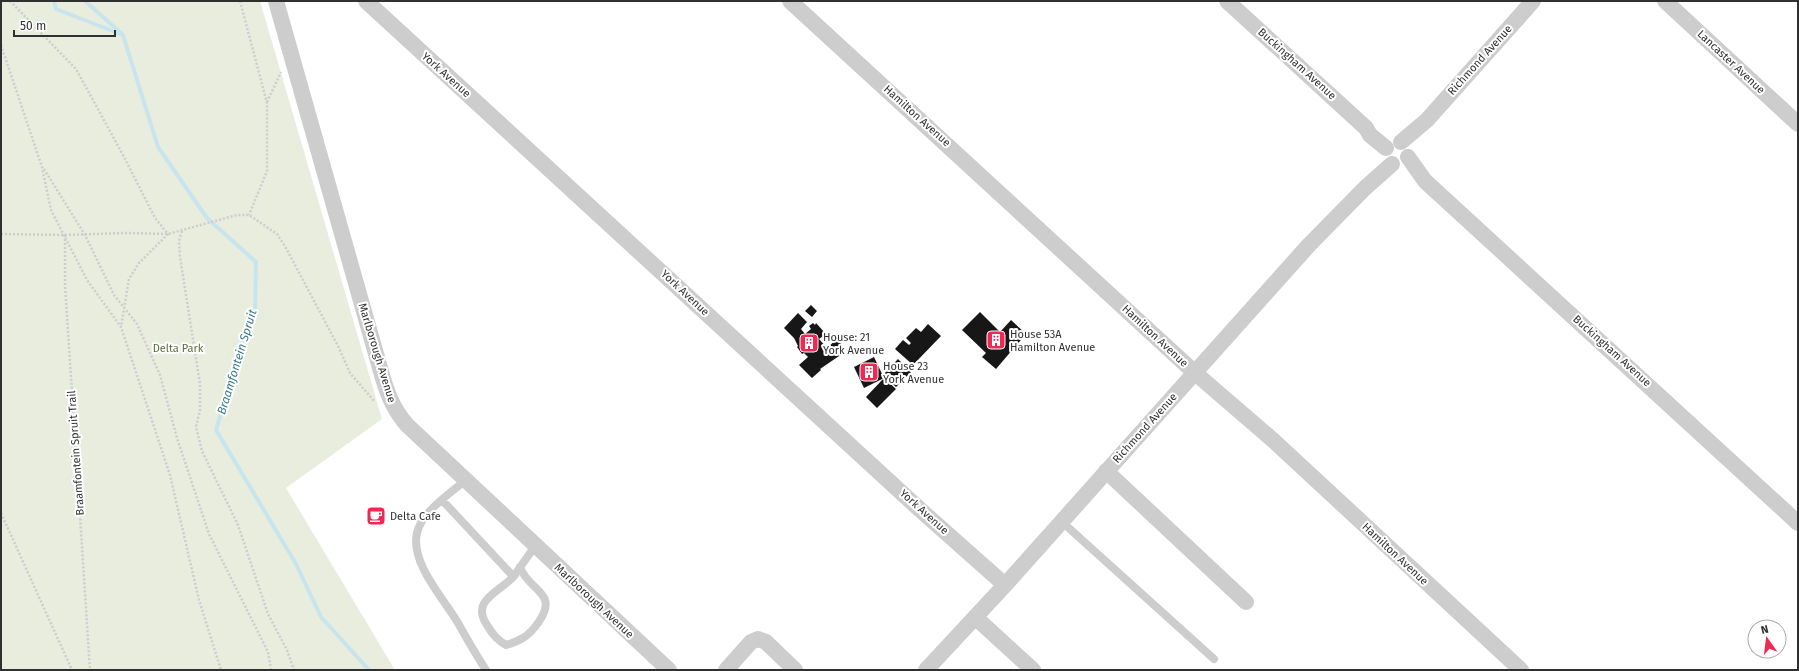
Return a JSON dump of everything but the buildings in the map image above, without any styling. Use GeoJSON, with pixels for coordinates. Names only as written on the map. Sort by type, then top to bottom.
{"type":"FeatureCollection","features":[{"type":"Feature","properties":{"kind":"street","name":"Marlborough Avenue"},"geometry":{"type":"LineString","coordinates":[[276,1],[388,396],[399,416],[535,546],[669,670]]}},
{"type":"Feature","properties":{"kind":"street","name":"York Avenue"},"geometry":{"type":"LineString","coordinates":[[366,1],[916,506],[1005,585]]}},
{"type":"Feature","properties":{"kind":"street","name":"Hamilton Avenue"},"geometry":{"type":"LineString","coordinates":[[790,1],[1194,372],[1274,441],[1515,668]]}},
{"type":"Feature","properties":{"kind":"street","name":"Buckingham Avenue"},"geometry":{"type":"LineString","coordinates":[[1227,1],[1366,128],[1373,130],[1425,181],[1798,523]]}},
{"type":"Feature","properties":{"kind":"street","name":"Richmond Avenue"},"geometry":{"type":"LineString","coordinates":[[926,670],[1005,585],[1308,246],[1365,188],[1533,1]]}},
{"type":"Feature","properties":{"kind":"street","name":"Lancaster Avenue"},"geometry":{"type":"LineString","coordinates":[[1665,1],[1798,124]]}},
{"type":"Feature","properties":{"kind":"street"},"geometry":{"type":"LineString","coordinates":[[1106,471],[1246,602]]}},
{"type":"Feature","properties":{"kind":"street"},"geometry":{"type":"LineString","coordinates":[[975,617],[1033,670]]}},
{"type":"Feature","properties":{"kind":"street"},"geometry":{"type":"LineString","coordinates":[[726,670],[751,642],[758,639],[766,642],[795,670]]}},
{"type":"Feature","properties":{"kind":"lane"},"geometry":{"type":"LineString","coordinates":[[466,480],[442,500],[420,526],[416,540],[418,552],[427,575],[486,670]]}},
{"type":"Feature","properties":{"kind":"lane"},"geometry":{"type":"LineString","coordinates":[[442,500],[513,576]]}},
{"type":"Feature","properties":{"kind":"lane"},"geometry":{"type":"LineString","coordinates":[[1061,521],[1214,659]]}},
{"type":"Feature","properties":{"kind":"lane"},"geometry":{"type":"LineString","coordinates":[[520,567],[527,578],[541,594],[547,606],[544,614],[530,633],[518,642],[506,645],[498,641],[486,624],[482,615],[482,606],[490,595],[513,576],[535,546]]}},
{"type":"Feature","properties":{"kind":"path"},"geometry":{"type":"LineString","coordinates":[[10,1],[76,69],[123,155],[155,218],[168,234]]}},
{"type":"Feature","properties":{"kind":"path"},"geometry":{"type":"LineString","coordinates":[[240,1],[267,103],[266,171],[249,215]]}},
{"type":"Feature","properties":{"kind":"path","name":"Braamfontein Spruit Trail"},"geometry":{"type":"LineString","coordinates":[[1,45],[42,166],[51,210],[87,280],[121,327],[170,475],[199,600],[221,670]]}},
{"type":"Feature","properties":{"kind":"path"},"geometry":{"type":"LineString","coordinates":[[267,103],[290,52]]}},
{"type":"Feature","properties":{"kind":"path"},"geometry":{"type":"LineString","coordinates":[[42,166],[84,234],[114,295],[137,324],[160,375],[177,438],[209,534],[268,652],[271,670]]}},
{"type":"Feature","properties":{"kind":"path"},"geometry":{"type":"LineString","coordinates":[[1,234],[65,236],[126,232],[168,234],[237,214],[249,215],[277,234],[286,248],[339,348],[350,373],[367,394],[380,406],[399,416]]}},
{"type":"Feature","properties":{"kind":"path"},"geometry":{"type":"LineString","coordinates":[[182,231],[179,241],[180,257],[200,384],[200,410],[196,427],[202,451],[238,525],[268,614],[287,650],[294,670]]}},
{"type":"Feature","properties":{"kind":"path","name":"Braamfontein Spruit Trail"},"geometry":{"type":"LineString","coordinates":[[121,327],[129,279],[139,263],[168,234]]}},
{"type":"Feature","properties":{"kind":"path","name":"Braamfontein Spruit Trail"},"geometry":{"type":"LineString","coordinates":[[65,236],[65,285],[90,670]]}},
{"type":"Feature","properties":{"kind":"path"},"geometry":{"type":"LineString","coordinates":[[1,513],[72,670]]}},
{"type":"Feature","properties":{"kind":"green space","name":"Delta Park"},"geometry":{"type":"Polygon","coordinates":[[[1,1],[260,1],[382,419],[286,488],[395,670],[1,670],[1,1]]]}},
{"type":"Feature","properties":{"kind":"waterway","name":"Braamfontein Spruit"},"geometry":{"type":"LineString","coordinates":[[54,1],[56,9],[123,35],[158,147],[207,218],[256,262],[255,309],[247,328],[216,430],[296,564],[321,617],[369,670]]}},
{"type":"Feature","properties":{"kind":"waterway"},"geometry":{"type":"LineString","coordinates":[[85,1],[121,33]]}},
{"type":"Feature","properties":{"kind":"place","name":"House 53A Hamilton Avenue"},"geometry":{"type":"Point","coordinates":[996,340]}},
{"type":"Feature","properties":{"kind":"place","name":"House: 21 York Avenue"},"geometry":{"type":"Point","coordinates":[809,343]}},
{"type":"Feature","properties":{"kind":"place","name":"House 23 York Avenue"},"geometry":{"type":"Point","coordinates":[869,372]}},
{"type":"Feature","properties":{"kind":"place","name":"Delta Cafe"},"geometry":{"type":"Point","coordinates":[376,516]}}]}
